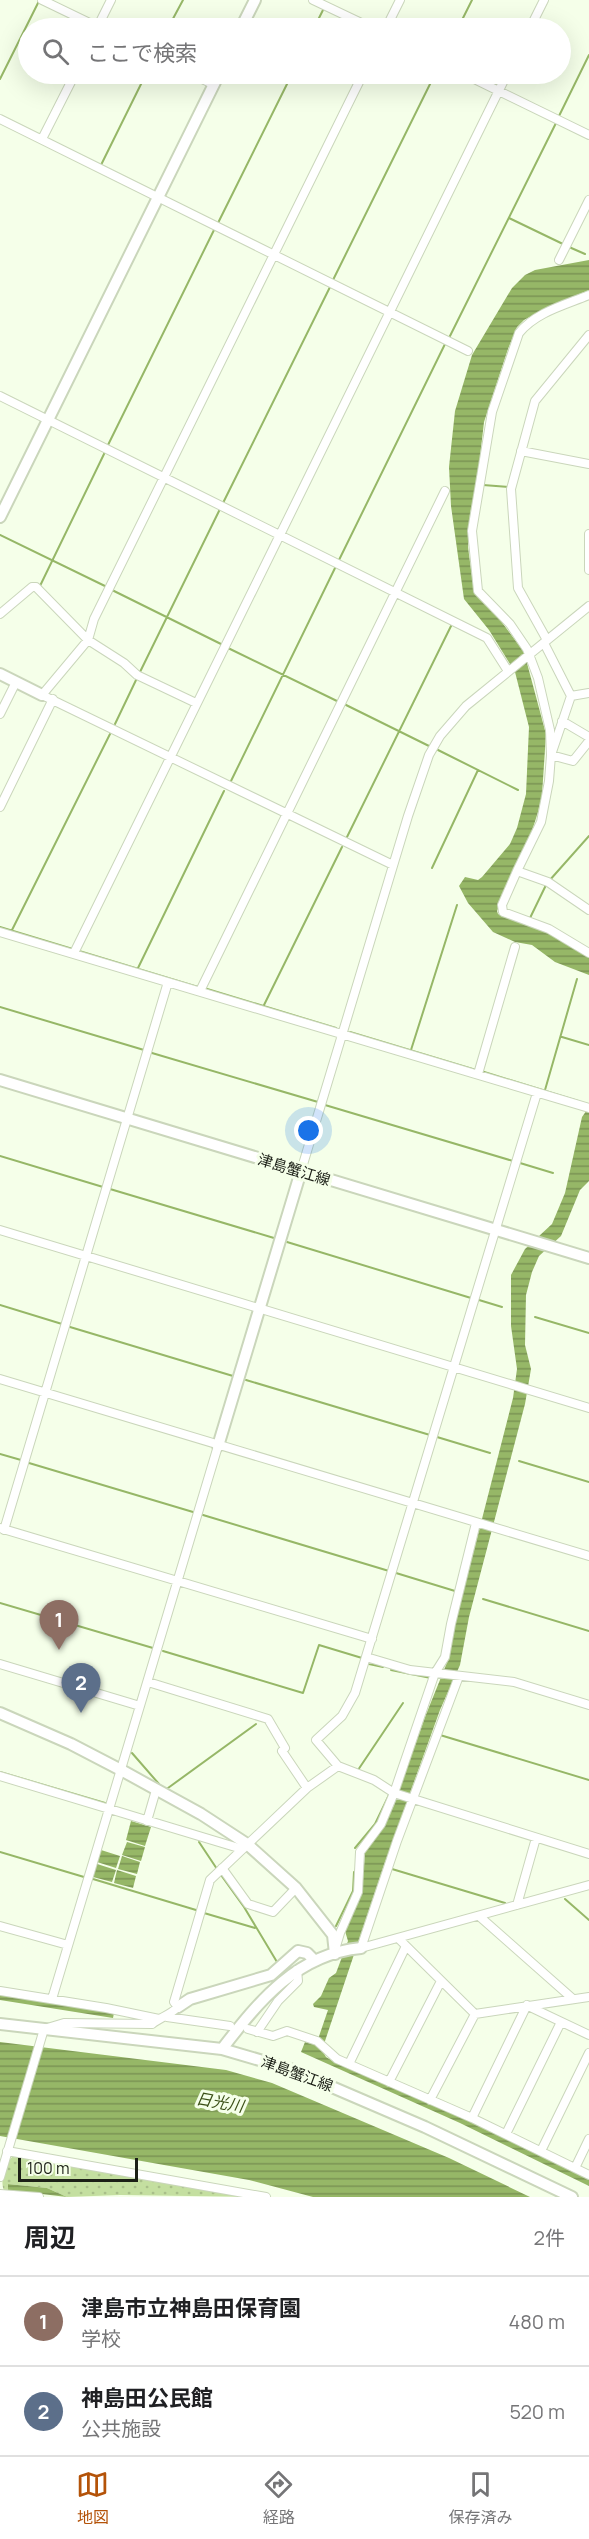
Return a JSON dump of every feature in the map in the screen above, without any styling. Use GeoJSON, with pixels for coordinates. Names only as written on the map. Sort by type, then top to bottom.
{"type":"FeatureCollection","features":[{"type":"Feature","properties":{"kind":"street"},"geometry":{"type":"LineString","coordinates":[[42,0],[78,18]]}},
{"type":"Feature","properties":{"kind":"street"},"geometry":{"type":"LineString","coordinates":[[103,18],[111,0]]}},
{"type":"Feature","properties":{"kind":"street"},"geometry":{"type":"LineString","coordinates":[[246,18],[255,0]]}},
{"type":"Feature","properties":{"kind":"street"},"geometry":{"type":"LineString","coordinates":[[313,0],[351,18]]}},
{"type":"Feature","properties":{"kind":"street"},"geometry":{"type":"LineString","coordinates":[[391,18],[400,0]]}},
{"type":"Feature","properties":{"kind":"street"},"geometry":{"type":"LineString","coordinates":[[535,18],[544,0]]}},
{"type":"Feature","properties":{"kind":"street"},"geometry":{"type":"LineString","coordinates":[[42,139],[70,84]]}},
{"type":"Feature","properties":{"kind":"street"},"geometry":{"type":"LineString","coordinates":[[0,517],[213,84]]}},
{"type":"Feature","properties":{"kind":"street"},"geometry":{"type":"LineString","coordinates":[[0,807],[47,697],[88,640],[94,619],[358,84]]}},
{"type":"Feature","properties":{"kind":"street"},"geometry":{"type":"LineString","coordinates":[[486,84],[589,135]]}},
{"type":"Feature","properties":{"kind":"street"},"geometry":{"type":"LineString","coordinates":[[75,950],[502,84]]}},
{"type":"Feature","properties":{"kind":"street"},"geometry":{"type":"LineString","coordinates":[[0,119],[468,351]]}},
{"type":"Feature","properties":{"kind":"street"},"geometry":{"type":"LineString","coordinates":[[559,260],[589,200]]}},
{"type":"Feature","properties":{"kind":"street"},"geometry":{"type":"LineString","coordinates":[[551,756],[550,730],[538,678],[528,655],[510,624],[478,591],[472,541],[474,510],[492,412],[519,333],[526,324],[543,314],[589,295]]}},
{"type":"Feature","properties":{"kind":"street"},"geometry":{"type":"LineString","coordinates":[[589,334],[535,401],[511,489],[518,588],[571,696],[551,756],[541,822],[502,905],[503,912],[549,929],[589,953]]}},
{"type":"Feature","properties":{"kind":"street"},"geometry":{"type":"LineString","coordinates":[[0,396],[487,638],[509,670]]}},
{"type":"Feature","properties":{"kind":"street"},"geometry":{"type":"LineString","coordinates":[[521,451],[589,464]]}},
{"type":"Feature","properties":{"kind":"street"},"geometry":{"type":"LineString","coordinates":[[201,989],[445,491]]}},
{"type":"Feature","properties":{"kind":"street"},"geometry":{"type":"LineString","coordinates":[[589,534],[589,570]]}},
{"type":"Feature","properties":{"kind":"street"},"geometry":{"type":"LineString","coordinates":[[0,614],[32,587],[36,587],[88,640],[124,663],[137,675],[196,703]]}},
{"type":"Feature","properties":{"kind":"street"},"geometry":{"type":"LineString","coordinates":[[52,1999],[393,865],[429,755],[452,721],[509,670],[589,606]]}},
{"type":"Feature","properties":{"kind":"street"},"geometry":{"type":"LineString","coordinates":[[0,674],[393,865]]}},
{"type":"Feature","properties":{"kind":"street"},"geometry":{"type":"LineString","coordinates":[[0,714],[16,682]]}},
{"type":"Feature","properties":{"kind":"street"},"geometry":{"type":"LineString","coordinates":[[571,696],[589,693]]}},
{"type":"Feature","properties":{"kind":"street"},"geometry":{"type":"LineString","coordinates":[[551,756],[573,761],[589,739],[562,721]]}},
{"type":"Feature","properties":{"kind":"street"},"geometry":{"type":"LineString","coordinates":[[517,871],[548,882],[589,910]]}},
{"type":"Feature","properties":{"kind":"street"},"geometry":{"type":"LineString","coordinates":[[0,932],[75,950],[168,982],[201,989],[342,1034],[587,1107]]}},
{"type":"Feature","properties":{"kind":"street"},"geometry":{"type":"LineString","coordinates":[[478,1074],[515,947]]}},
{"type":"Feature","properties":{"kind":"street"},"geometry":{"type":"LineString","coordinates":[[168,982],[46,1393],[2,1529],[372,1639]]}},
{"type":"Feature","properties":{"kind":"street","name":"津島蟹江線"},"geometry":{"type":"LineString","coordinates":[[0,1080],[589,1258]]}},
{"type":"Feature","properties":{"kind":"street"},"geometry":{"type":"LineString","coordinates":[[537,1093],[366,1657],[349,1706],[342,1716],[315,1740],[338,1766],[374,1780],[394,1793],[413,1801],[589,1854]]}},
{"type":"Feature","properties":{"kind":"street"},"geometry":{"type":"LineString","coordinates":[[0,1230],[589,1408]]}},
{"type":"Feature","properties":{"kind":"street"},"geometry":{"type":"LineString","coordinates":[[0,1379],[589,1556]]}},
{"type":"Feature","properties":{"kind":"street"},"geometry":{"type":"LineString","coordinates":[[338,1952],[340,1933],[358,1892],[360,1852],[381,1824],[437,1673],[446,1657],[451,1624],[478,1523]]}},
{"type":"Feature","properties":{"kind":"street"},"geometry":{"type":"LineString","coordinates":[[366,1657],[410,1670],[514,1683],[589,1705]]}},
{"type":"Feature","properties":{"kind":"street"},"geometry":{"type":"LineString","coordinates":[[0,1664],[140,1706]]}},
{"type":"Feature","properties":{"kind":"street"},"geometry":{"type":"LineString","coordinates":[[360,1948],[458,1676]]}},
{"type":"Feature","properties":{"kind":"street"},"geometry":{"type":"LineString","coordinates":[[148,1682],[267,1719],[285,1748],[282,1750],[307,1788]]}},
{"type":"Feature","properties":{"kind":"street"},"geometry":{"type":"LineString","coordinates":[[0,1713],[71,1744],[201,1814],[296,1888],[333,1935],[338,1952]]}},
{"type":"Feature","properties":{"kind":"street"},"geometry":{"type":"LineString","coordinates":[[178,2007],[174,2002],[210,1880],[307,1788],[338,1766]]}},
{"type":"Feature","properties":{"kind":"street"},"geometry":{"type":"LineString","coordinates":[[0,1776],[147,1821],[245,1847]]}},
{"type":"Feature","properties":{"kind":"street"},"geometry":{"type":"LineString","coordinates":[[147,1821],[156,1790]]}},
{"type":"Feature","properties":{"kind":"street"},"geometry":{"type":"LineString","coordinates":[[517,1905],[536,1838]]}},
{"type":"Feature","properties":{"kind":"street"},"geometry":{"type":"LineString","coordinates":[[222,1868],[248,1904],[273,1912],[296,1888]]}},
{"type":"Feature","properties":{"kind":"street"},"geometry":{"type":"LineString","coordinates":[[222,2049],[265,1996],[297,1970],[315,1961],[338,1952],[398,1938],[589,1885]]}},
{"type":"Feature","properties":{"kind":"street"},"geometry":{"type":"LineString","coordinates":[[479,1916],[573,1999]]}},
{"type":"Feature","properties":{"kind":"street"},"geometry":{"type":"LineString","coordinates":[[0,1926],[68,1945]]}},
{"type":"Feature","properties":{"kind":"street"},"geometry":{"type":"LineString","coordinates":[[398,1938],[475,2014]]}},
{"type":"Feature","properties":{"kind":"street"},"geometry":{"type":"LineString","coordinates":[[349,2064],[406,1946]]}},
{"type":"Feature","properties":{"kind":"street"},"geometry":{"type":"LineString","coordinates":[[0,2177],[42,2034],[64,2023],[152,2024],[190,1999],[271,1975],[298,1951],[307,1953],[315,1961]]}},
{"type":"Feature","properties":{"kind":"street"},"geometry":{"type":"LineString","coordinates":[[257,2032],[279,2001],[298,1980],[297,1970]]}},
{"type":"Feature","properties":{"kind":"street"},"geometry":{"type":"LineString","coordinates":[[389,2082],[441,1981]]}},
{"type":"Feature","properties":{"kind":"street"},"geometry":{"type":"LineString","coordinates":[[0,1991],[163,2018],[230,2026]]}},
{"type":"Feature","properties":{"kind":"street"},"geometry":{"type":"LineString","coordinates":[[475,2014],[589,1997]]}},
{"type":"Feature","properties":{"kind":"street"},"geometry":{"type":"LineString","coordinates":[[527,2005],[589,2035]]}},
{"type":"Feature","properties":{"kind":"street"},"geometry":{"type":"LineString","coordinates":[[472,2118],[527,2005]]}},
{"type":"Feature","properties":{"kind":"street"},"geometry":{"type":"LineString","coordinates":[[430,2100],[475,2014]]}},
{"type":"Feature","properties":{"kind":"street"},"geometry":{"type":"LineString","coordinates":[[506,2134],[561,2022]]}},
{"type":"Feature","properties":{"kind":"street","name":"津島蟹江線"},"geometry":{"type":"LineString","coordinates":[[0,2024],[42,2034],[222,2049],[290,2069],[434,2131],[572,2197]]}},
{"type":"Feature","properties":{"kind":"street"},"geometry":{"type":"LineString","coordinates":[[248,2029],[273,2036],[287,2031],[317,2041],[337,2059],[472,2118],[589,2175]]}},
{"type":"Feature","properties":{"kind":"street"},"geometry":{"type":"LineString","coordinates":[[541,2151],[589,2053]]}},
{"type":"Feature","properties":{"kind":"street"},"geometry":{"type":"LineString","coordinates":[[575,2168],[589,2139]]}},
{"type":"Feature","properties":{"kind":"street"},"geometry":{"type":"LineString","coordinates":[[8,2149],[266,2197]]}},
{"type":"Feature","properties":{"kind":"street"},"geometry":{"type":"LineString","coordinates":[[0,2194],[39,2197]]}},
{"type":"Feature","properties":{"kind":"shaded area"},"geometry":{"type":"Polygon","coordinates":[[[12,2157],[33,2158],[259,2197],[120,2195],[67,2197],[47,2188],[8,2184],[8,2190],[4,2191],[3,2173],[12,2157]]]}},
{"type":"Feature","properties":{"kind":"water"},"geometry":{"type":"Polygon","coordinates":[[[589,260],[589,290],[550,306],[524,320],[517,327],[484,422],[478,475],[470,514],[468,547],[474,592],[498,617],[524,652],[546,734],[542,795],[538,812],[531,834],[497,911],[498,914],[551,934],[589,958],[589,975],[555,962],[532,945],[515,942],[493,932],[468,903],[459,886],[465,877],[478,880],[482,877],[510,844],[526,794],[529,727],[515,672],[489,630],[464,599],[451,506],[449,467],[455,411],[472,355],[512,288],[525,275],[535,270],[589,260]]]}},
{"type":"Feature","properties":{"kind":"water"},"geometry":{"type":"Polygon","coordinates":[[[589,1107],[589,1181],[580,1190],[561,1236],[539,1256],[526,1295],[525,1345],[531,1369],[525,1404],[469,1617],[460,1665],[440,1710],[384,1865],[322,2050],[326,2057],[336,2063],[462,2117],[589,2178],[589,2186],[460,2123],[301,2052],[305,2042],[316,2045],[328,2010],[314,2007],[313,2004],[321,1996],[329,1978],[336,1973],[348,1941],[345,1931],[362,1893],[365,1852],[383,1828],[394,1805],[448,1660],[454,1628],[513,1398],[517,1369],[511,1326],[511,1275],[525,1249],[552,1224],[565,1193],[582,1117],[589,1107]]]}},
{"type":"Feature","properties":{"kind":"water"},"geometry":{"type":"Polygon","coordinates":[[[131,1821],[151,1827],[145,1846],[126,1840],[131,1821]]]}},
{"type":"Feature","properties":{"kind":"water"},"geometry":{"type":"Polygon","coordinates":[[[127,1842],[145,1847],[141,1861],[122,1855],[127,1842]]]}},
{"type":"Feature","properties":{"kind":"water"},"geometry":{"type":"Polygon","coordinates":[[[101,1850],[120,1856],[116,1868],[97,1862],[101,1850]]]}},
{"type":"Feature","properties":{"kind":"water"},"geometry":{"type":"Polygon","coordinates":[[[122,1856],[140,1862],[137,1874],[118,1869],[122,1856]]]}},
{"type":"Feature","properties":{"kind":"water"},"geometry":{"type":"Polygon","coordinates":[[[97,1864],[116,1870],[112,1882],[93,1877],[97,1864]]]}},
{"type":"Feature","properties":{"kind":"water"},"geometry":{"type":"Polygon","coordinates":[[[117,1870],[136,1876],[133,1888],[114,1883],[117,1870]]]}},
{"type":"Feature","properties":{"kind":"water"},"geometry":{"type":"Polygon","coordinates":[[[0,1995],[114,2013],[113,2018],[0,2000],[0,1995]]]}},
{"type":"Feature","properties":{"kind":"water","name":"日光川"},"geometry":{"type":"Polygon","coordinates":[[[0,2042],[226,2070],[272,2083],[449,2158],[530,2197],[313,2197],[249,2180],[0,2136],[0,2042]]]}},
{"type":"Feature","properties":{"kind":"water"},"geometry":{"type":"Polygon","coordinates":[[[8,2184],[47,2188],[67,2197],[8,2190],[8,2184]]]}},
{"type":"Feature","properties":{"kind":"waterway"},"geometry":{"type":"LineString","coordinates":[[173,18],[183,0]]}},
{"type":"Feature","properties":{"kind":"waterway"},"geometry":{"type":"LineString","coordinates":[[463,18],[472,0]]}},
{"type":"Feature","properties":{"kind":"waterway"},"geometry":{"type":"LineString","coordinates":[[30,18],[39,1]]}},
{"type":"Feature","properties":{"kind":"waterway"},"geometry":{"type":"LineString","coordinates":[[319,18],[324,8]]}},
{"type":"Feature","properties":{"kind":"waterway"},"geometry":{"type":"LineString","coordinates":[[0,79],[18,43]]}},
{"type":"Feature","properties":{"kind":"waterway"},"geometry":{"type":"LineString","coordinates":[[559,116],[589,55]]}},
{"type":"Feature","properties":{"kind":"waterway"},"geometry":{"type":"LineString","coordinates":[[101,165],[141,84]]}},
{"type":"Feature","properties":{"kind":"waterway"},"geometry":{"type":"LineString","coordinates":[[218,223],[287,84]]}},
{"type":"Feature","properties":{"kind":"waterway"},"geometry":{"type":"LineString","coordinates":[[333,280],[430,84]]}},
{"type":"Feature","properties":{"kind":"waterway"},"geometry":{"type":"LineString","coordinates":[[449,338],[556,123]]}},
{"type":"Feature","properties":{"kind":"waterway"},"geometry":{"type":"LineString","coordinates":[[509,218],[565,245]]}},
{"type":"Feature","properties":{"kind":"waterway"},"geometry":{"type":"LineString","coordinates":[[108,445],[215,228]]}},
{"type":"Feature","properties":{"kind":"waterway"},"geometry":{"type":"LineString","coordinates":[[569,247],[585,254]]}},
{"type":"Feature","properties":{"kind":"waterway"},"geometry":{"type":"LineString","coordinates":[[223,503],[331,285]]}},
{"type":"Feature","properties":{"kind":"waterway"},"geometry":{"type":"LineString","coordinates":[[339,560],[446,342]]}},
{"type":"Feature","properties":{"kind":"waterway"},"geometry":{"type":"LineString","coordinates":[[39,588],[105,452]]}},
{"type":"Feature","properties":{"kind":"waterway"},"geometry":{"type":"LineString","coordinates":[[483,485],[509,487]]}},
{"type":"Feature","properties":{"kind":"waterway"},"geometry":{"type":"LineString","coordinates":[[139,674],[220,509]]}},
{"type":"Feature","properties":{"kind":"waterway"},"geometry":{"type":"LineString","coordinates":[[0,535],[107,587]]}},
{"type":"Feature","properties":{"kind":"waterway"},"geometry":{"type":"LineString","coordinates":[[231,781],[336,566]]}},
{"type":"Feature","properties":{"kind":"waterway"},"geometry":{"type":"LineString","coordinates":[[112,590],[223,645]]}},
{"type":"Feature","properties":{"kind":"waterway"},"geometry":{"type":"LineString","coordinates":[[347,837],[452,624]]}},
{"type":"Feature","properties":{"kind":"waterway"},"geometry":{"type":"LineString","coordinates":[[228,648],[339,702]]}},
{"type":"Feature","properties":{"kind":"waterway"},"geometry":{"type":"LineString","coordinates":[[115,724],[137,678]]}},
{"type":"Feature","properties":{"kind":"waterway"},"geometry":{"type":"LineString","coordinates":[[344,704],[429,746]]}},
{"type":"Feature","properties":{"kind":"waterway"},"geometry":{"type":"LineString","coordinates":[[12,930],[110,734]]}},
{"type":"Feature","properties":{"kind":"waterway"},"geometry":{"type":"LineString","coordinates":[[438,750],[518,790]]}},
{"type":"Feature","properties":{"kind":"waterway"},"geometry":{"type":"LineString","coordinates":[[432,868],[478,770]]}},
{"type":"Feature","properties":{"kind":"waterway"},"geometry":{"type":"LineString","coordinates":[[138,968],[224,791]]}},
{"type":"Feature","properties":{"kind":"waterway"},"geometry":{"type":"LineString","coordinates":[[549,881],[589,836]]}},
{"type":"Feature","properties":{"kind":"waterway"},"geometry":{"type":"LineString","coordinates":[[264,1005],[342,847]]}},
{"type":"Feature","properties":{"kind":"waterway"},"geometry":{"type":"LineString","coordinates":[[530,918],[546,885]]}},
{"type":"Feature","properties":{"kind":"waterway"},"geometry":{"type":"LineString","coordinates":[[411,1050],[457,905]]}},
{"type":"Feature","properties":{"kind":"waterway"},"geometry":{"type":"LineString","coordinates":[[0,927],[198,987]]}},
{"type":"Feature","properties":{"kind":"waterway"},"geometry":{"type":"LineString","coordinates":[[545,1090],[577,979]]}},
{"type":"Feature","properties":{"kind":"waterway"},"geometry":{"type":"LineString","coordinates":[[204,988],[336,1028]]}},
{"type":"Feature","properties":{"kind":"waterway"},"geometry":{"type":"LineString","coordinates":[[0,1007],[144,1050]]}},
{"type":"Feature","properties":{"kind":"waterway"},"geometry":{"type":"LineString","coordinates":[[350,1032],[476,1070]]}},
{"type":"Feature","properties":{"kind":"waterway"},"geometry":{"type":"LineString","coordinates":[[562,1037],[589,1045]]}},
{"type":"Feature","properties":{"kind":"waterway"},"geometry":{"type":"LineString","coordinates":[[152,1053],[318,1102]]}},
{"type":"Feature","properties":{"kind":"waterway"},"geometry":{"type":"LineString","coordinates":[[481,1071],[578,1101]]}},
{"type":"Feature","properties":{"kind":"waterway"},"geometry":{"type":"LineString","coordinates":[[325,1105],[513,1161]]}},
{"type":"Feature","properties":{"kind":"waterway"},"geometry":{"type":"LineString","coordinates":[[0,1156],[103,1187]]}},
{"type":"Feature","properties":{"kind":"waterway"},"geometry":{"type":"LineString","coordinates":[[520,1163],[553,1173]]}},
{"type":"Feature","properties":{"kind":"waterway"},"geometry":{"type":"LineString","coordinates":[[110,1189],[274,1238]]}},
{"type":"Feature","properties":{"kind":"waterway"},"geometry":{"type":"LineString","coordinates":[[287,1242],[471,1298]]}},
{"type":"Feature","properties":{"kind":"waterway"},"geometry":{"type":"LineString","coordinates":[[479,1300],[502,1307]]}},
{"type":"Feature","properties":{"kind":"waterway"},"geometry":{"type":"LineString","coordinates":[[0,1305],[62,1324]]}},
{"type":"Feature","properties":{"kind":"waterway"},"geometry":{"type":"LineString","coordinates":[[535,1317],[589,1333]]}},
{"type":"Feature","properties":{"kind":"waterway"},"geometry":{"type":"LineString","coordinates":[[70,1327],[233,1376]]}},
{"type":"Feature","properties":{"kind":"waterway"},"geometry":{"type":"LineString","coordinates":[[246,1380],[430,1435]]}},
{"type":"Feature","properties":{"kind":"waterway"},"geometry":{"type":"LineString","coordinates":[[437,1437],[490,1453]]}},
{"type":"Feature","properties":{"kind":"waterway"},"geometry":{"type":"LineString","coordinates":[[0,1454],[21,1460]]}},
{"type":"Feature","properties":{"kind":"waterway"},"geometry":{"type":"LineString","coordinates":[[519,1461],[589,1482]]}},
{"type":"Feature","properties":{"kind":"waterway"},"geometry":{"type":"LineString","coordinates":[[29,1463],[193,1512]]}},
{"type":"Feature","properties":{"kind":"waterway"},"geometry":{"type":"LineString","coordinates":[[203,1515],[389,1571]]}},
{"type":"Feature","properties":{"kind":"waterway"},"geometry":{"type":"LineString","coordinates":[[396,1573],[455,1591]]}},
{"type":"Feature","properties":{"kind":"waterway"},"geometry":{"type":"LineString","coordinates":[[483,1599],[589,1631]]}},
{"type":"Feature","properties":{"kind":"waterway"},"geometry":{"type":"LineString","coordinates":[[0,1603],[153,1648]]}},
{"type":"Feature","properties":{"kind":"waterway"},"geometry":{"type":"LineString","coordinates":[[163,1651],[303,1693],[319,1645],[362,1658]]}},
{"type":"Feature","properties":{"kind":"waterway"},"geometry":{"type":"LineString","coordinates":[[369,1664],[383,1667]]}},
{"type":"Feature","properties":{"kind":"waterway"},"geometry":{"type":"LineString","coordinates":[[391,1670],[431,1678]]}},
{"type":"Feature","properties":{"kind":"waterway"},"geometry":{"type":"LineString","coordinates":[[358,1770],[403,1703]]}},
{"type":"Feature","properties":{"kind":"waterway"},"geometry":{"type":"LineString","coordinates":[[168,1788],[256,1724]]}},
{"type":"Feature","properties":{"kind":"waterway"},"geometry":{"type":"LineString","coordinates":[[440,1735],[589,1780]]}},
{"type":"Feature","properties":{"kind":"waterway"},"geometry":{"type":"LineString","coordinates":[[132,1753],[159,1784]]}},
{"type":"Feature","properties":{"kind":"waterway"},"geometry":{"type":"LineString","coordinates":[[0,1772],[105,1803]]}},
{"type":"Feature","properties":{"kind":"waterway"},"geometry":{"type":"LineString","coordinates":[[355,1848],[375,1824],[389,1795]]}},
{"type":"Feature","properties":{"kind":"waterway"},"geometry":{"type":"LineString","coordinates":[[199,1842],[217,1869]]}},
{"type":"Feature","properties":{"kind":"waterway"},"geometry":{"type":"LineString","coordinates":[[0,1852],[84,1877]]}},
{"type":"Feature","properties":{"kind":"waterway"},"geometry":{"type":"LineString","coordinates":[[392,1869],[505,1903]]}},
{"type":"Feature","properties":{"kind":"waterway"},"geometry":{"type":"LineString","coordinates":[[336,1926],[353,1891],[354,1872]]}},
{"type":"Feature","properties":{"kind":"waterway"},"geometry":{"type":"LineString","coordinates":[[221,1875],[244,1907],[277,1962]]}},
{"type":"Feature","properties":{"kind":"waterway"},"geometry":{"type":"LineString","coordinates":[[93,1879],[196,1910]]}},
{"type":"Feature","properties":{"kind":"waterway"},"geometry":{"type":"LineString","coordinates":[[565,1899],[589,1920]]}},
{"type":"Feature","properties":{"kind":"waterway"},"geometry":{"type":"LineString","coordinates":[[204,1913],[255,1928]]}},
{"type":"Feature","properties":{"kind":"place","name":"津島市立神島田保育園"},"geometry":{"type":"Point","coordinates":[59,1650]}},
{"type":"Feature","properties":{"kind":"place","name":"神島田公民館"},"geometry":{"type":"Point","coordinates":[81,1713]}}]}
